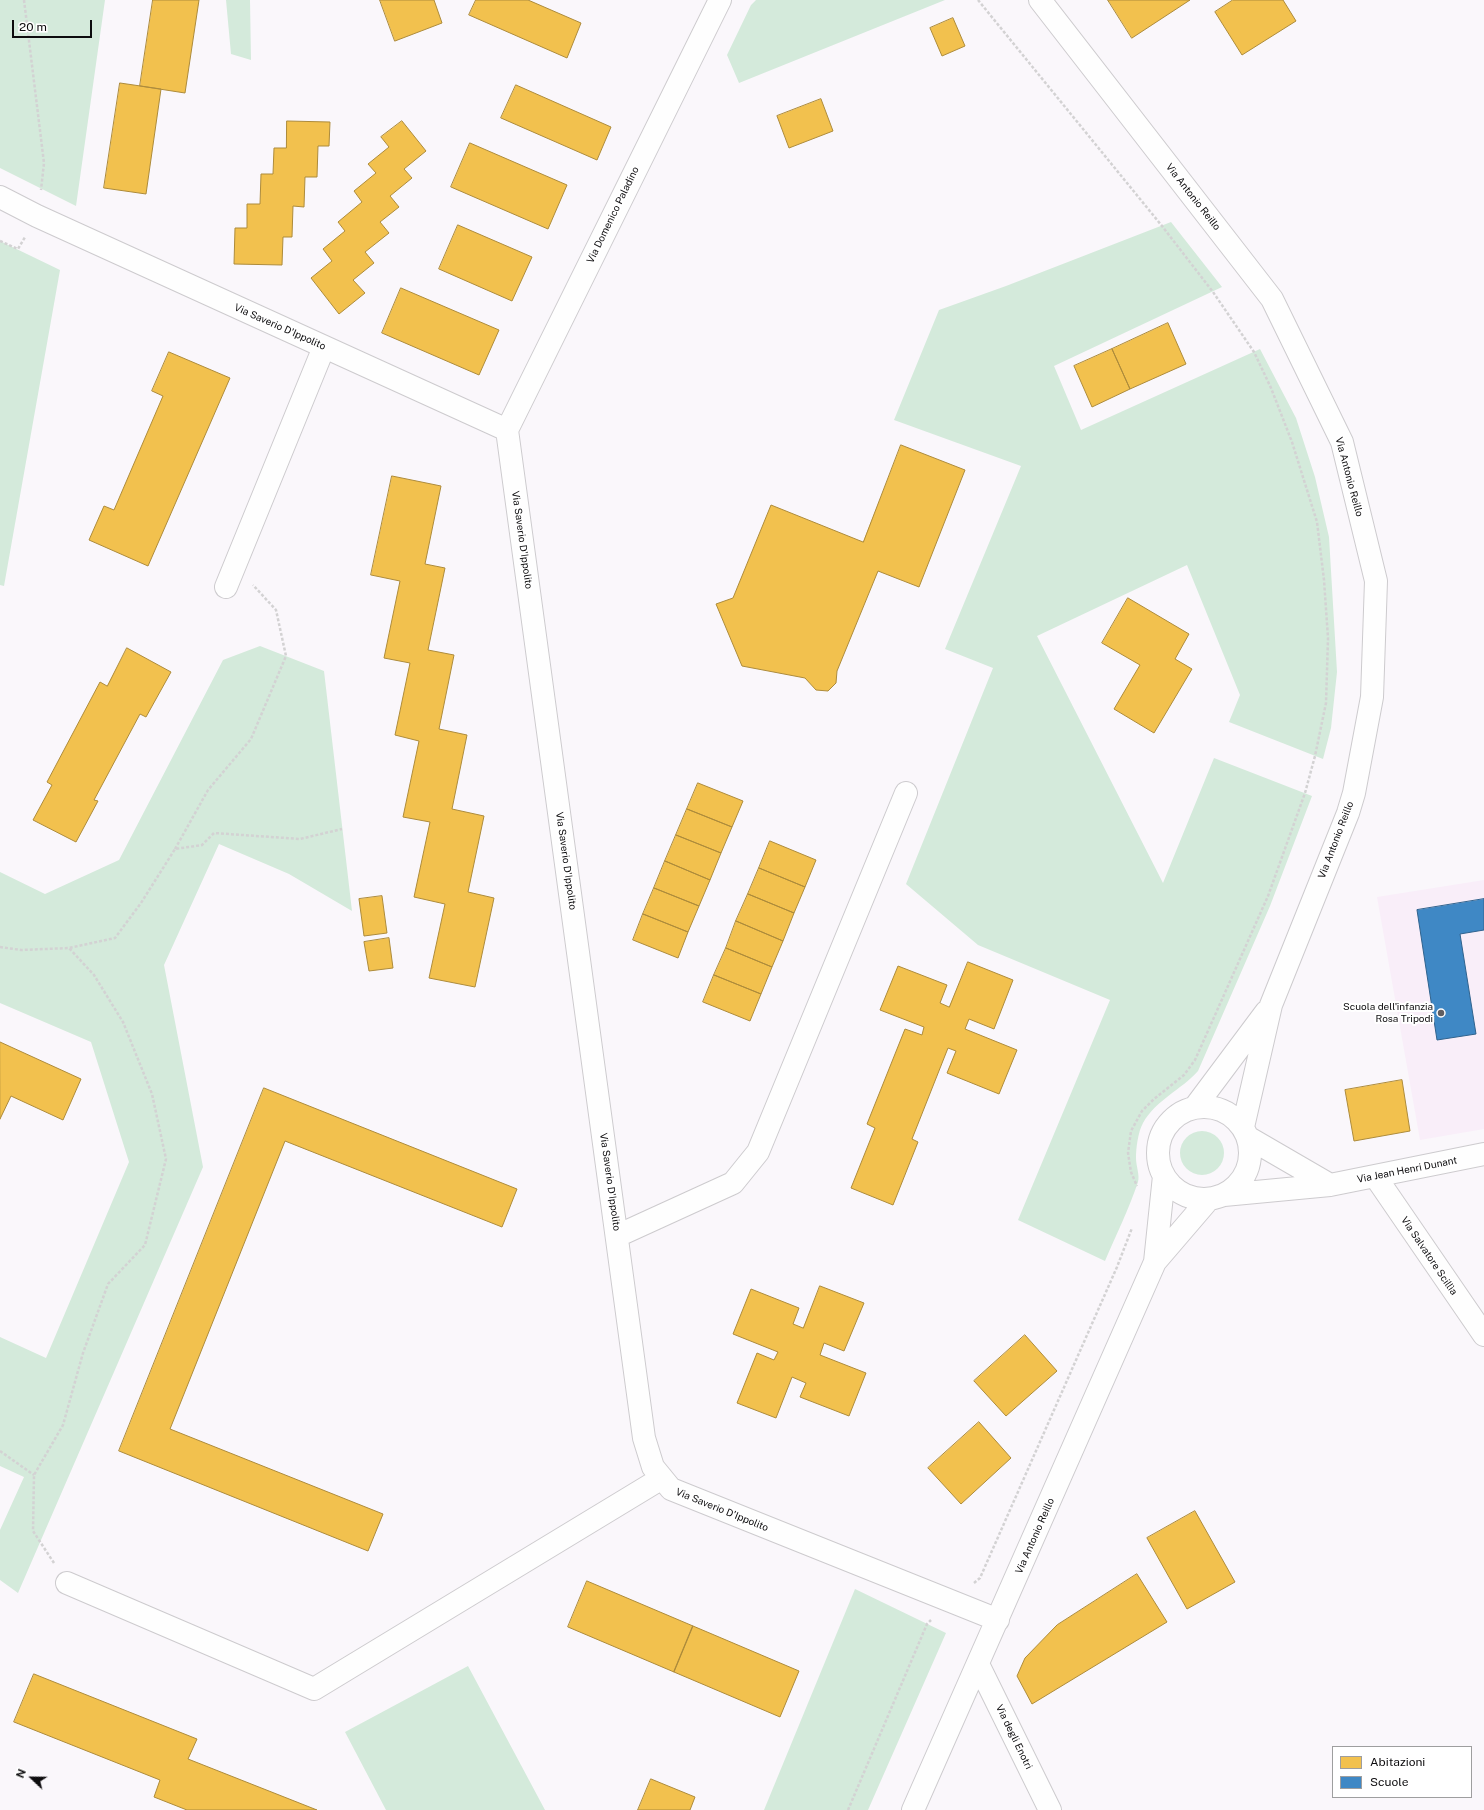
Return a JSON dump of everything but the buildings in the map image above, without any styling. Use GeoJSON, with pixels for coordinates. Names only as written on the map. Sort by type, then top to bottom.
{"type":"FeatureCollection","features":[{"type":"Feature","properties":{"kind":"street","name":"Via Domenico Paladino"},"geometry":{"type":"LineString","coordinates":[[507,430],[720,0]]}},
{"type":"Feature","properties":{"kind":"street","name":"Via Antonio Reillo"},"geometry":{"type":"LineString","coordinates":[[1040,0],[1272,299],[1342,442],[1376,581],[1372,697],[1354,793],[1348,813],[1271,1005],[1246,1132]]}},
{"type":"Feature","properties":{"kind":"street","name":"Via Saverio D'Ippolito"},"geometry":{"type":"LineString","coordinates":[[0,197],[37,216],[507,430],[644,1438],[653,1467],[671,1490],[998,1620]]}},
{"type":"Feature","properties":{"kind":"street"},"geometry":{"type":"LineString","coordinates":[[226,587],[324,347]]}},
{"type":"Feature","properties":{"kind":"street"},"geometry":{"type":"LineString","coordinates":[[617,1236],[733,1183],[758,1152],[906,793]]}},
{"type":"Feature","properties":{"kind":"street","name":"Via Antonio Reillo"},"geometry":{"type":"LineString","coordinates":[[1195,1107],[1271,1005]]}},
{"type":"Feature","properties":{"kind":"street"},"geometry":{"type":"LineString","coordinates":[[1246,1132],[1251,1155],[1247,1171],[1237,1186],[1216,1197],[1196,1199],[1183,1195],[1172,1187],[1164,1176],[1158,1163],[1158,1148],[1162,1134],[1169,1122],[1181,1112],[1195,1107],[1208,1106],[1222,1109],[1234,1116],[1246,1132],[1330,1185]]}},
{"type":"Feature","properties":{"kind":"street","name":"Via Jean Henri Dunant"},"geometry":{"type":"LineString","coordinates":[[1216,1197],[1330,1185],[1484,1154]]}},
{"type":"Feature","properties":{"kind":"street","name":"Via Antonio Reillo"},"geometry":{"type":"LineString","coordinates":[[913,1810],[1155,1262],[1164,1176]]}},
{"type":"Feature","properties":{"kind":"street","name":"Via Salvatore Scillìa"},"geometry":{"type":"LineString","coordinates":[[1375,1176],[1484,1335]]}},
{"type":"Feature","properties":{"kind":"street","name":"Via Antonio Reillo"},"geometry":{"type":"LineString","coordinates":[[1155,1262],[1216,1197]]}},
{"type":"Feature","properties":{"kind":"street"},"geometry":{"type":"LineString","coordinates":[[67,1583],[314,1689],[662,1478]]}},
{"type":"Feature","properties":{"kind":"street","name":"Via degli Enotri"},"geometry":{"type":"LineString","coordinates":[[978,1664],[1050,1810]]}},
{"type":"Feature","properties":{"kind":"path"},"geometry":{"type":"LineString","coordinates":[[0,241],[18,249],[37,216],[44,163],[24,0]]}},
{"type":"Feature","properties":{"kind":"path"},"geometry":{"type":"LineString","coordinates":[[978,0],[1162,226],[1213,292],[1254,352],[1271,388],[1292,442],[1317,522],[1324,580],[1328,638],[1326,703],[1315,756],[1305,793],[1268,896],[1195,1060],[1184,1075],[1154,1099],[1142,1111],[1130,1130],[1128,1153],[1131,1172],[1137,1185],[1137,1193]]}},
{"type":"Feature","properties":{"kind":"path"},"geometry":{"type":"LineString","coordinates":[[0,947],[21,950],[69,948],[115,938],[141,903],[175,849],[208,790],[251,739],[286,656],[276,610],[235,566]]}},
{"type":"Feature","properties":{"kind":"path"},"geometry":{"type":"LineString","coordinates":[[175,849],[202,845],[214,833],[300,839],[342,829]]}},
{"type":"Feature","properties":{"kind":"path"},"geometry":{"type":"LineString","coordinates":[[67,1583],[33,1531],[34,1475],[63,1425],[83,1353],[108,1284],[145,1245],[166,1159],[152,1094],[123,1022],[94,975],[69,948]]}},
{"type":"Feature","properties":{"kind":"path"},"geometry":{"type":"LineString","coordinates":[[848,1810],[927,1624],[980,1578],[1117,1267],[1134,1224]]}},
{"type":"Feature","properties":{"kind":"path"},"geometry":{"type":"LineString","coordinates":[[0,1452],[34,1475]]}},
{"type":"Feature","properties":{"kind":"shaded area","name":"Scuola dell'infanzia Rosa Tripodi"},"geometry":{"type":"Polygon","coordinates":[[[1484,880],[1484,1129],[1420,1140],[1377,897],[1484,880]]]}},
{"type":"Feature","properties":{"kind":"green space"},"geometry":{"type":"Polygon","coordinates":[[[0,0],[105,0],[76,206],[0,168],[0,0]]]}},
{"type":"Feature","properties":{"kind":"green space"},"geometry":{"type":"Polygon","coordinates":[[[226,0],[250,0],[251,60],[231,54],[226,0]]]}},
{"type":"Feature","properties":{"kind":"green space"},"geometry":{"type":"Polygon","coordinates":[[[756,0],[945,0],[739,83],[727,55],[751,5],[756,0]]]}},
{"type":"Feature","properties":{"kind":"green space"},"geometry":{"type":"Polygon","coordinates":[[[1171,222],[1222,287],[1054,366],[1081,430],[1260,349],[1296,418],[1315,477],[1329,537],[1337,672],[1331,728],[1323,759],[1229,722],[1240,695],[1187,565],[1037,636],[1163,883],[1214,758],[1312,796],[1270,906],[1198,1071],[1162,1101],[1148,1115],[1141,1127],[1136,1154],[1139,1176],[1138,1182],[1127,1212],[1105,1261],[1018,1220],[1110,1000],[978,945],[906,884],[993,668],[945,649],[1021,466],[894,420],[939,310],[1006,286],[1171,222]]]}},
{"type":"Feature","properties":{"kind":"green space"},"geometry":{"type":"Polygon","coordinates":[[[0,241],[60,270],[4,586],[0,585],[0,241]]]}},
{"type":"Feature","properties":{"kind":"green space"},"geometry":{"type":"Polygon","coordinates":[[[260,646],[324,671],[352,911],[289,874],[219,844],[164,965],[203,1167],[18,1593],[0,1580],[0,1530],[24,1477],[0,1466],[0,1337],[46,1358],[129,1162],[91,1042],[0,1003],[0,872],[45,894],[119,860],[223,660],[260,646]]]}},
{"type":"Feature","properties":{"kind":"green space"},"geometry":{"type":"Polygon","coordinates":[[[1198,1131],[1206,1131],[1211,1132],[1218,1137],[1223,1144],[1223,1162],[1218,1169],[1211,1174],[1198,1175],[1190,1172],[1183,1165],[1180,1157],[1180,1149],[1183,1141],[1190,1134],[1198,1131]]]}},
{"type":"Feature","properties":{"kind":"green space"},"geometry":{"type":"Polygon","coordinates":[[[855,1589],[946,1633],[868,1810],[764,1810],[855,1589]]]}},
{"type":"Feature","properties":{"kind":"green space"},"geometry":{"type":"Polygon","coordinates":[[[468,1666],[545,1810],[386,1810],[345,1732],[468,1666]]]}},
{"type":"Feature","properties":{"kind":"place","name":"Scuola dell'infanzia Rosa Tripodi"},"geometry":{"type":"Point","coordinates":[1441,1013]}}]}
